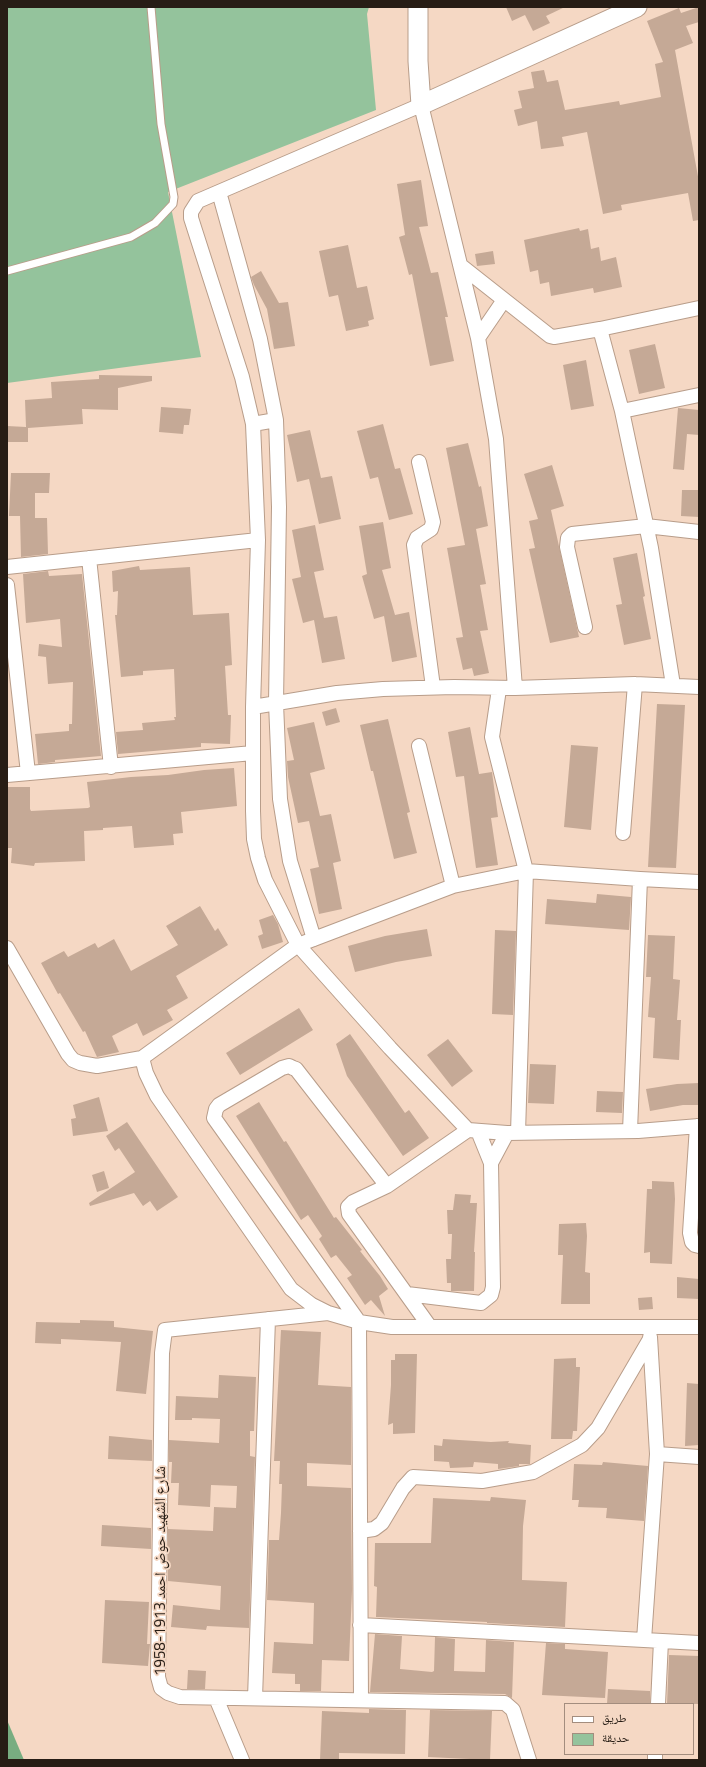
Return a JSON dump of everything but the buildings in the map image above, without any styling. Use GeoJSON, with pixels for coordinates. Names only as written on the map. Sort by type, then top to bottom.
{"type":"FeatureCollection","features":[{"type":"Feature","properties":{"kind":"street"},"geometry":{"type":"LineString","coordinates":[[418,7],[418,61],[421,105],[478,338],[496,439],[515,688]]}},
{"type":"Feature","properties":{"kind":"street"},"geometry":{"type":"LineString","coordinates":[[407,1294],[481,1303],[491,1295],[491,1163],[473,1130],[390,1048],[298,945],[265,880],[258,858],[254,839],[253,707],[258,540],[253,424],[242,377],[191,218],[193,207],[198,201],[421,105],[637,7]]}},
{"type":"Feature","properties":{"kind":"street"},"geometry":{"type":"LineString","coordinates":[[220,192],[260,339],[276,420],[279,507],[276,703],[280,799],[290,861],[314,939]]}},
{"type":"Feature","properties":{"kind":"street"},"geometry":{"type":"LineString","coordinates":[[460,265],[550,336],[554,337],[699,308]]}},
{"type":"Feature","properties":{"kind":"street"},"geometry":{"type":"LineString","coordinates":[[478,338],[504,300]]}},
{"type":"Feature","properties":{"kind":"street"},"geometry":{"type":"LineString","coordinates":[[600,329],[622,411],[646,526],[673,685]]}},
{"type":"Feature","properties":{"kind":"street"},"geometry":{"type":"LineString","coordinates":[[622,411],[699,395]]}},
{"type":"Feature","properties":{"kind":"street"},"geometry":{"type":"LineString","coordinates":[[253,424],[276,420]]}},
{"type":"Feature","properties":{"kind":"street"},"geometry":{"type":"LineString","coordinates":[[419,462],[433,522],[431,529],[417,538],[414,545],[434,687]]}},
{"type":"Feature","properties":{"kind":"street"},"geometry":{"type":"LineString","coordinates":[[585,627],[568,547],[568,538],[572,534],[646,526],[699,532]]}},
{"type":"Feature","properties":{"kind":"street"},"geometry":{"type":"LineString","coordinates":[[7,567],[258,540]]}},
{"type":"Feature","properties":{"kind":"street"},"geometry":{"type":"LineString","coordinates":[[88,558],[111,766]]}},
{"type":"Feature","properties":{"kind":"street"},"geometry":{"type":"LineString","coordinates":[[7,585],[8,613],[28,773]]}},
{"type":"Feature","properties":{"kind":"street"},"geometry":{"type":"LineString","coordinates":[[623,833],[635,684]]}},
{"type":"Feature","properties":{"kind":"street"},"geometry":{"type":"LineString","coordinates":[[253,707],[337,693],[434,687],[515,688],[635,684],[699,687]]}},
{"type":"Feature","properties":{"kind":"street"},"geometry":{"type":"LineString","coordinates":[[491,1163],[512,1133],[526,871],[492,737],[499,688]]}},
{"type":"Feature","properties":{"kind":"street"},"geometry":{"type":"LineString","coordinates":[[419,746],[453,886]]}},
{"type":"Feature","properties":{"kind":"street"},"geometry":{"type":"LineString","coordinates":[[7,775],[253,752]]}},
{"type":"Feature","properties":{"kind":"street"},"geometry":{"type":"LineString","coordinates":[[7,948],[68,1054],[73,1060],[80,1063],[97,1066],[142,1058],[298,945],[453,886],[526,871],[699,882]]}},
{"type":"Feature","properties":{"kind":"street"},"geometry":{"type":"LineString","coordinates":[[630,1131],[640,879]]}},
{"type":"Feature","properties":{"kind":"street"},"geometry":{"type":"LineString","coordinates":[[142,1058],[146,1073],[157,1096],[291,1289],[312,1305],[328,1314],[359,1322],[392,1327],[650,1333],[699,1327]]}},
{"type":"Feature","properties":{"kind":"street"},"geometry":{"type":"LineString","coordinates":[[361,1700],[359,1322],[214,1118],[216,1109],[219,1105],[282,1068],[289,1066],[296,1069],[387,1186]]}},
{"type":"Feature","properties":{"kind":"street"},"geometry":{"type":"LineString","coordinates":[[430,1327],[349,1214],[348,1210],[353,1202],[387,1186],[473,1130],[512,1133],[630,1131],[698,1126],[690,1234],[692,1242],[699,1246]]}},
{"type":"Feature","properties":{"kind":"street","name":"شارع الشهيد حوض احمد 1913-1958"},"geometry":{"type":"LineString","coordinates":[[328,1314],[165,1330],[163,1338],[158,1677],[161,1688],[168,1693],[180,1697],[506,1703],[513,1710],[529,1760]]}},
{"type":"Feature","properties":{"kind":"street"},"geometry":{"type":"LineString","coordinates":[[256,1698],[268,1319]]}},
{"type":"Feature","properties":{"kind":"street"},"geometry":{"type":"LineString","coordinates":[[360,1531],[374,1529],[382,1523],[403,1488],[413,1477],[482,1481],[532,1472],[582,1445],[598,1428],[650,1333]]}},
{"type":"Feature","properties":{"kind":"street"},"geometry":{"type":"LineString","coordinates":[[644,1640],[657,1454],[650,1333]]}},
{"type":"Feature","properties":{"kind":"street"},"geometry":{"type":"LineString","coordinates":[[657,1454],[699,1457]]}},
{"type":"Feature","properties":{"kind":"street"},"geometry":{"type":"LineString","coordinates":[[360,1625],[699,1643]]}},
{"type":"Feature","properties":{"kind":"street"},"geometry":{"type":"LineString","coordinates":[[658,1703],[661,1641]]}},
{"type":"Feature","properties":{"kind":"street"},"geometry":{"type":"LineString","coordinates":[[216,1698],[242,1760]]}},
{"type":"Feature","properties":{"kind":"lane"},"geometry":{"type":"LineString","coordinates":[[7,271],[131,236],[156,223],[173,204],[174,197],[161,124],[151,7]]}},
{"type":"Feature","properties":{"kind":"green space"},"geometry":{"type":"Polygon","coordinates":[[[7,7],[369,7],[367,14],[376,110],[168,192],[201,357],[7,383],[7,7]]]}},
{"type":"Feature","properties":{"kind":"green space"},"geometry":{"type":"Polygon","coordinates":[[[7,1720],[24,1760],[7,1760],[7,1720]]]}}]}
